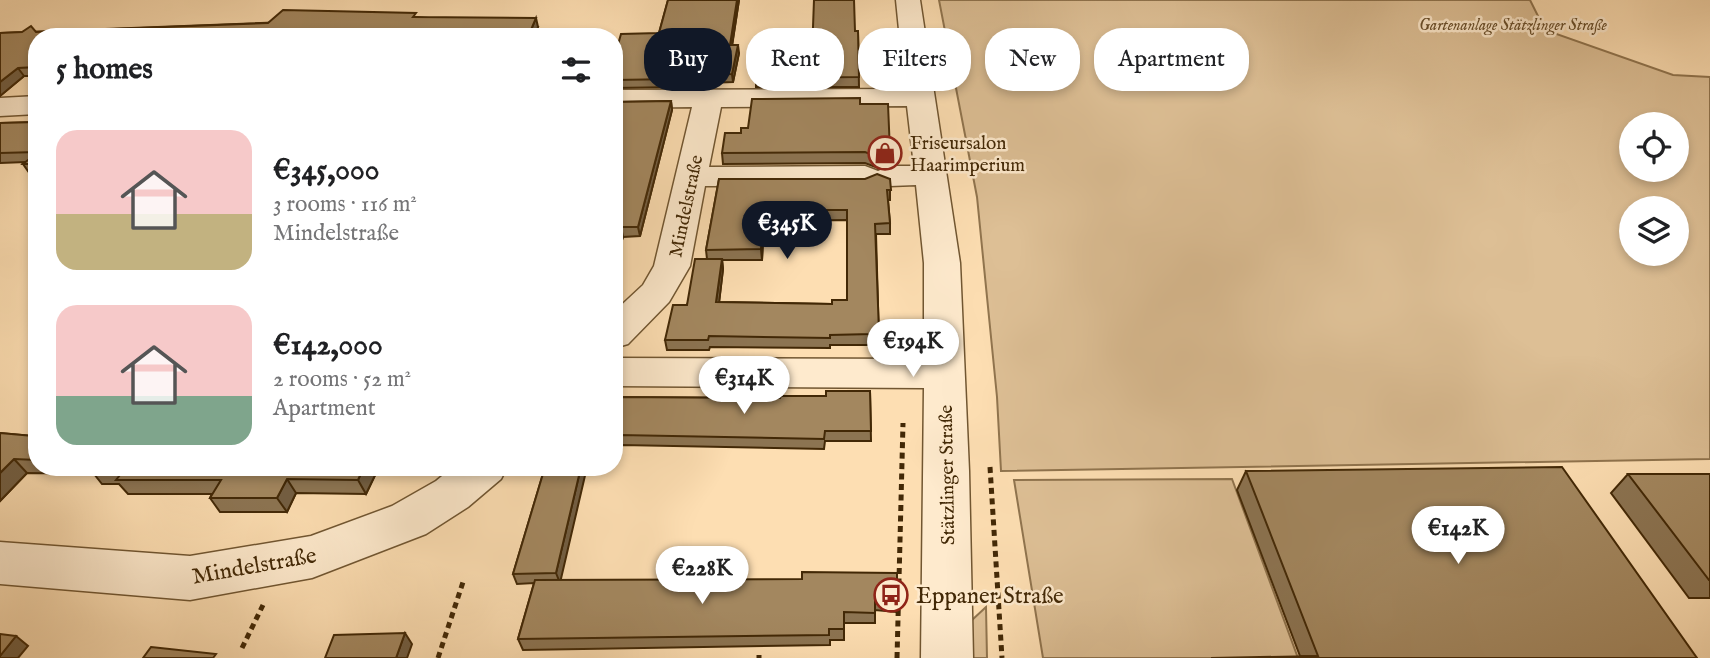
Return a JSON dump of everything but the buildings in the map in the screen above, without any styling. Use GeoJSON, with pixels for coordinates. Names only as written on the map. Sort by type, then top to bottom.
{"type":"FeatureCollection","features":[{"type":"Feature","properties":{"kind":"street","name":"Stätzlinger Straße"},"geometry":{"type":"LineString","coordinates":[[908,0],[942,264],[947,658]]}},
{"type":"Feature","properties":{"kind":"street"},"geometry":{"type":"LineString","coordinates":[[623,99],[922,97]]}},
{"type":"Feature","properties":{"kind":"street","name":"Mindelstraße"},"geometry":{"type":"LineString","coordinates":[[623,326],[656,293],[668,275],[675,254],[708,99]]}},
{"type":"Feature","properties":{"kind":"street"},"geometry":{"type":"LineString","coordinates":[[0,107],[28,105]]}},
{"type":"Feature","properties":{"kind":"street"},"geometry":{"type":"LineString","coordinates":[[691,177],[932,175]]}},
{"type":"Feature","properties":{"kind":"street"},"geometry":{"type":"LineString","coordinates":[[623,372],[944,374]]}},
{"type":"Feature","properties":{"kind":"street","name":"Mindelstraße"},"geometry":{"type":"LineString","coordinates":[[0,563],[190,578],[312,557],[409,520],[452,494],[474,476]]}},
{"type":"Feature","properties":{"kind":"path"},"geometry":{"type":"LineString","coordinates":[[897,658],[904,374]]}},
{"type":"Feature","properties":{"kind":"path"},"geometry":{"type":"LineString","coordinates":[[438,658],[464,579]]}},
{"type":"Feature","properties":{"kind":"green space","name":"Gartenanlage Stätzlinger Straße"},"geometry":{"type":"Polygon","coordinates":[[[939,0],[1530,0],[1545,30],[1673,75],[1710,77],[1710,459],[1001,471],[997,397],[977,197],[957,91],[971,91],[971,28],[944,28],[939,0]]]}},
{"type":"Feature","properties":{"kind":"green space"},"geometry":{"type":"Polygon","coordinates":[[[1232,479],[1298,658],[1043,658],[1014,480],[1232,479]]]}},
{"type":"Feature","properties":{"kind":"green space"},"geometry":{"type":"Polygon","coordinates":[[[986,607],[987,658],[971,658],[971,621],[986,607]]]}},
{"type":"Feature","properties":{"kind":"place","name":"Friseursalon Haarimperium"},"geometry":{"type":"Point","coordinates":[885,153]}},
{"type":"Feature","properties":{"kind":"place","name":"Eppaner Straße"},"geometry":{"type":"Point","coordinates":[891,595]}}]}
